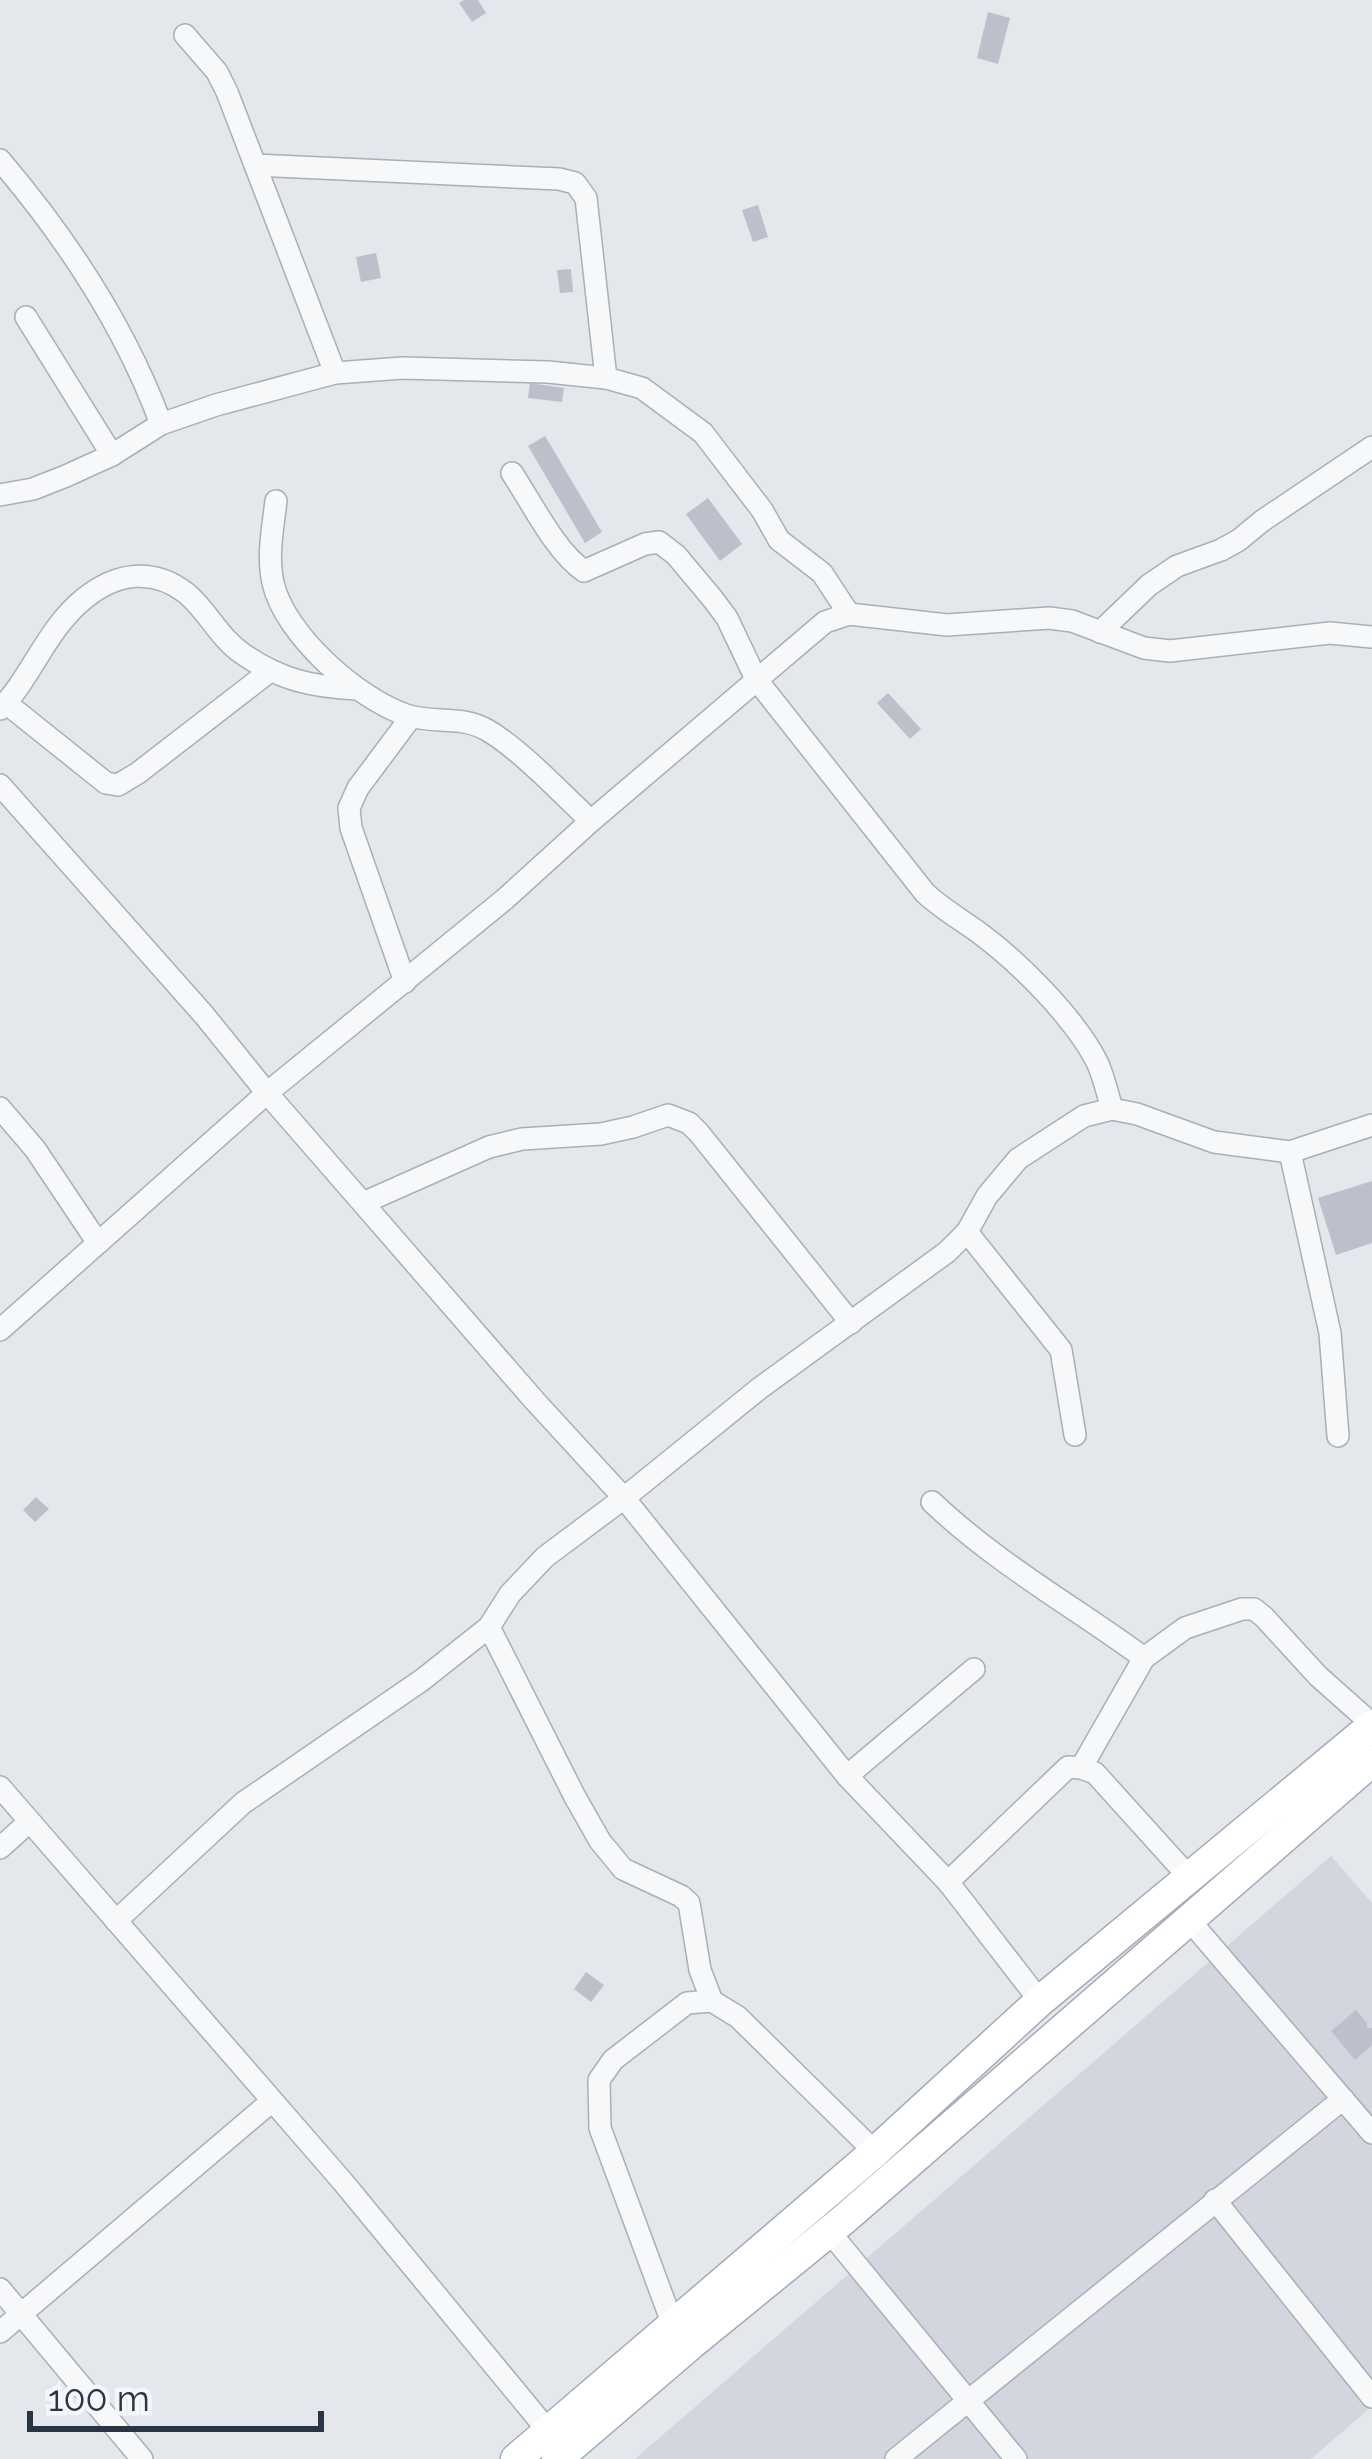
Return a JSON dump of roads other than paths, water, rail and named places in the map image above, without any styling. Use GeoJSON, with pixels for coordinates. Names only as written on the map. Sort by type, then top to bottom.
{"type":"FeatureCollection","features":[{"type":"Feature","properties":{"kind":"main road"},"geometry":{"type":"LineString","coordinates":[[516,2459],[560,2450],[819,2219],[875,2152],[1040,2001],[1372,1725]]}},
{"type":"Feature","properties":{"kind":"main road"},"geometry":{"type":"LineString","coordinates":[[560,2450],[673,2325],[819,2219],[1190,1922],[1372,1761]]}},
{"type":"Feature","properties":{"kind":"street"},"geometry":{"type":"LineString","coordinates":[[184,35],[217,71],[335,373]]}},
{"type":"Feature","properties":{"kind":"street"},"geometry":{"type":"LineString","coordinates":[[0,160],[44,211],[101,297],[143,376],[161,424]]}},
{"type":"Feature","properties":{"kind":"street"},"geometry":{"type":"LineString","coordinates":[[255,165],[575,183],[586,198],[607,378]]}},
{"type":"Feature","properties":{"kind":"street"},"geometry":{"type":"LineString","coordinates":[[26,316],[112,454]]}},
{"type":"Feature","properties":{"kind":"street"},"geometry":{"type":"LineString","coordinates":[[0,495],[33,489],[112,454],[161,424],[335,373],[403,368],[607,378],[642,388],[703,433],[779,539],[822,573],[849,614]]}},
{"type":"Feature","properties":{"kind":"street"},"geometry":{"type":"LineString","coordinates":[[1100,632],[1149,585],[1177,566],[1239,540],[1372,447]]}},
{"type":"Feature","properties":{"kind":"street"},"geometry":{"type":"LineString","coordinates":[[512,473],[557,542],[584,571],[645,544],[659,542],[676,555],[727,618],[756,679],[925,893],[1015,963],[1076,1027],[1099,1067],[1112,1109]]}},
{"type":"Feature","properties":{"kind":"street"},"geometry":{"type":"LineString","coordinates":[[276,501],[270,554],[273,585],[288,619],[324,660],[357,689],[411,717],[463,721],[486,729],[591,820]]}},
{"type":"Feature","properties":{"kind":"street"},"geometry":{"type":"LineString","coordinates":[[270,671],[118,785],[106,783],[3,706],[44,644],[80,602],[104,584],[134,575],[158,576],[188,595],[220,636],[270,671],[304,685],[357,689]]}},
{"type":"Feature","properties":{"kind":"street"},"geometry":{"type":"LineString","coordinates":[[0,1330],[267,1093],[505,898],[825,622],[849,614],[947,625],[1049,618],[1072,621],[1144,648],[1170,651],[1330,634],[1372,637]]}},
{"type":"Feature","properties":{"kind":"street"},"geometry":{"type":"LineString","coordinates":[[405,982],[351,828],[349,808],[358,788],[411,717]]}},
{"type":"Feature","properties":{"kind":"street"},"geometry":{"type":"LineString","coordinates":[[0,785],[624,1498],[847,1776],[948,1882],[1040,2001]]}},
{"type":"Feature","properties":{"kind":"street"},"geometry":{"type":"LineString","coordinates":[[0,1108],[35,1149],[98,1243]]}},
{"type":"Feature","properties":{"kind":"street"},"geometry":{"type":"LineString","coordinates":[[116,1922],[243,1803],[422,1680],[489,1627],[545,1557],[760,1388],[947,1252],[967,1232],[987,1196],[1018,1159],[1084,1116],[1112,1109],[1214,1142],[1290,1152],[1372,1125]]}},
{"type":"Feature","properties":{"kind":"street"},"geometry":{"type":"LineString","coordinates":[[363,1203],[489,1147],[522,1138],[602,1134],[668,1115],[689,1123],[699,1133],[850,1323]]}},
{"type":"Feature","properties":{"kind":"street"},"geometry":{"type":"LineString","coordinates":[[1290,1152],[1330,1333],[1338,1436]]}},
{"type":"Feature","properties":{"kind":"street"},"geometry":{"type":"LineString","coordinates":[[967,1232],[1061,1350],[1075,1436]]}},
{"type":"Feature","properties":{"kind":"street"},"geometry":{"type":"LineString","coordinates":[[932,1502],[1021,1575],[1144,1658]]}},
{"type":"Feature","properties":{"kind":"street"},"geometry":{"type":"LineString","coordinates":[[1081,1768],[1144,1658],[1186,1628],[1242,1609],[1254,1609],[1372,1725]]}},
{"type":"Feature","properties":{"kind":"street"},"geometry":{"type":"LineString","coordinates":[[489,1627],[600,1841],[623,1869],[688,1903],[700,1970],[712,2001]]}},
{"type":"Feature","properties":{"kind":"street"},"geometry":{"type":"LineString","coordinates":[[847,1776],[974,1669]]}},
{"type":"Feature","properties":{"kind":"street"},"geometry":{"type":"LineString","coordinates":[[948,1882],[1068,1767],[1095,1773],[1189,1877]]}},
{"type":"Feature","properties":{"kind":"street"},"geometry":{"type":"LineString","coordinates":[[0,1787],[272,2101],[560,2450]]}},
{"type":"Feature","properties":{"kind":"street"},"geometry":{"type":"LineString","coordinates":[[0,1848],[29,1822]]}},
{"type":"Feature","properties":{"kind":"street"},"geometry":{"type":"LineString","coordinates":[[1190,1922],[1372,2133]]}},
{"type":"Feature","properties":{"kind":"street"},"geometry":{"type":"LineString","coordinates":[[673,2325],[600,2128],[599,2080],[613,2060],[686,2003],[712,2001],[738,2017],[875,2152]]}},
{"type":"Feature","properties":{"kind":"street"},"geometry":{"type":"LineString","coordinates":[[896,2459],[1343,2099]]}},
{"type":"Feature","properties":{"kind":"street"},"geometry":{"type":"LineString","coordinates":[[0,2332],[272,2101]]}},
{"type":"Feature","properties":{"kind":"street"},"geometry":{"type":"LineString","coordinates":[[1215,2200],[1372,2397]]}},
{"type":"Feature","properties":{"kind":"street"},"geometry":{"type":"LineString","coordinates":[[819,2219],[1016,2459]]}},
{"type":"Feature","properties":{"kind":"street"},"geometry":{"type":"LineString","coordinates":[[0,2289],[142,2459]]}}]}
